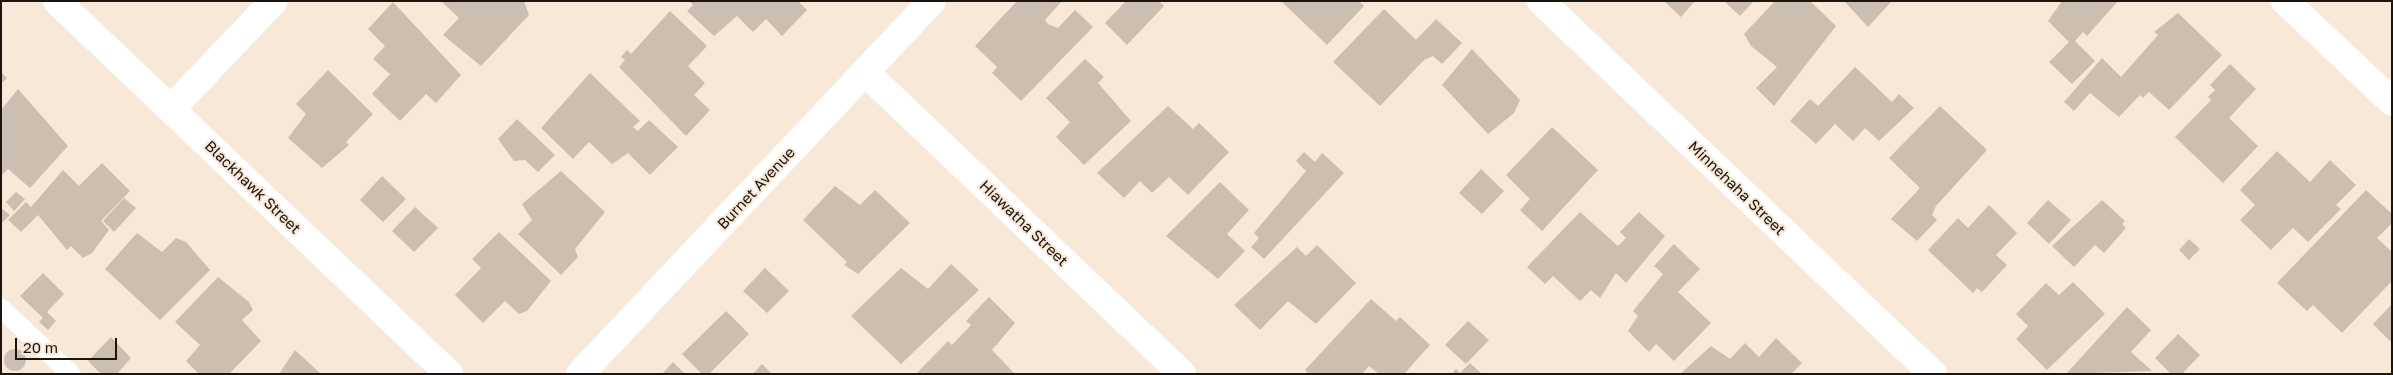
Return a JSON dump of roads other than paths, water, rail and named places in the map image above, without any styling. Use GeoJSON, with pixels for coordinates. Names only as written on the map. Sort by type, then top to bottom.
{"type":"FeatureCollection","features":[{"type":"Feature","properties":{"kind":"street","name":"Blackhawk Street"},"geometry":{"type":"LineString","coordinates":[[56,1],[449,374]]}},
{"type":"Feature","properties":{"kind":"street"},"geometry":{"type":"LineString","coordinates":[[171,109],[274,1]]}},
{"type":"Feature","properties":{"kind":"street","name":"Burnet Avenue"},"geometry":{"type":"LineString","coordinates":[[580,374],[932,1]]}},
{"type":"Feature","properties":{"kind":"street","name":"Minnehaha Street"},"geometry":{"type":"LineString","coordinates":[[1541,1],[1933,374]]}},
{"type":"Feature","properties":{"kind":"street"},"geometry":{"type":"LineString","coordinates":[[2285,1],[2392,102]]}},
{"type":"Feature","properties":{"kind":"street","name":"Hiawatha Street"},"geometry":{"type":"LineString","coordinates":[[865,72],[1182,374]]}},
{"type":"Feature","properties":{"kind":"lane"},"geometry":{"type":"LineString","coordinates":[[1,308],[71,374]]}}]}
